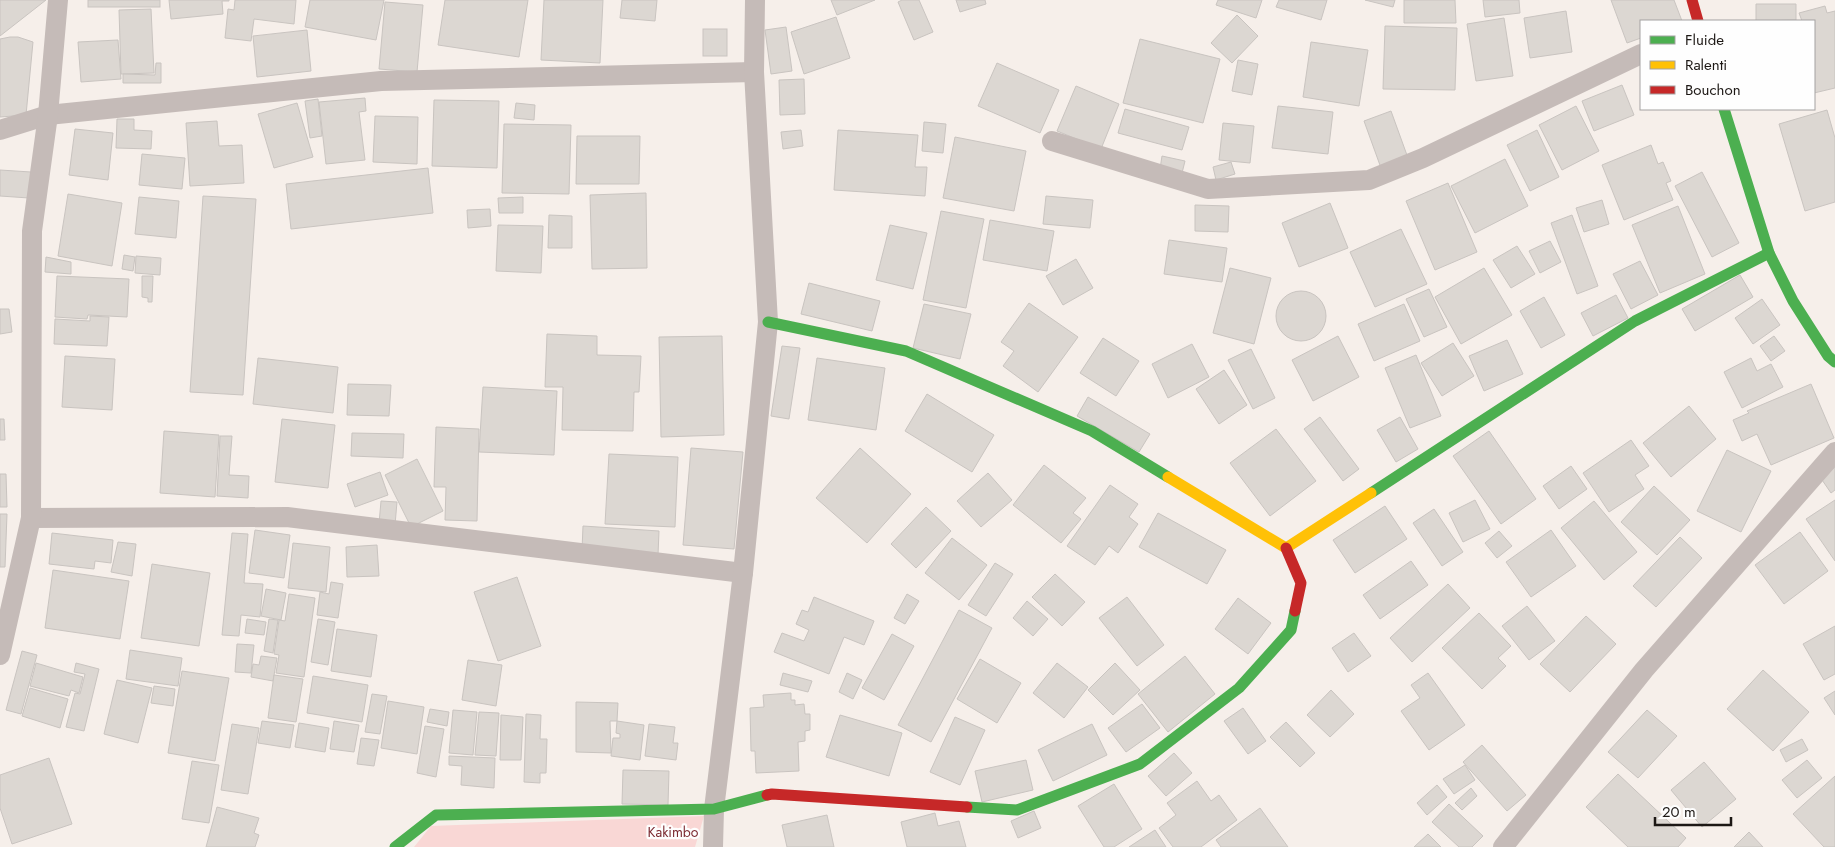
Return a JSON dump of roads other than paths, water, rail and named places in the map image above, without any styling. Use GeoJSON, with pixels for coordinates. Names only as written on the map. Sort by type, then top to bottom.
{"type":"FeatureCollection","features":[{"type":"Feature","properties":{"kind":"street"},"geometry":{"type":"LineString","coordinates":[[0,656],[32,518],[32,231],[48,115],[58,0]]}},
{"type":"Feature","properties":{"kind":"street"},"geometry":{"type":"LineString","coordinates":[[713,847],[714,809],[743,573],[768,322],[754,72],[755,0]]}},
{"type":"Feature","properties":{"kind":"street"},"geometry":{"type":"LineString","coordinates":[[1692,0],[1698,20]]}},
{"type":"Feature","properties":{"kind":"street"},"geometry":{"type":"LineString","coordinates":[[1052,141],[1208,189],[1369,180],[1423,158],[1640,54]]}},
{"type":"Feature","properties":{"kind":"street"},"geometry":{"type":"LineString","coordinates":[[0,130],[48,115],[381,81],[754,72]]}},
{"type":"Feature","properties":{"kind":"street"},"geometry":{"type":"LineString","coordinates":[[1724,110],[1769,253],[1793,301],[1828,356],[1835,362]]}},
{"type":"Feature","properties":{"kind":"street"},"geometry":{"type":"LineString","coordinates":[[1286,548],[1635,321],[1769,253]]}},
{"type":"Feature","properties":{"kind":"street"},"geometry":{"type":"LineString","coordinates":[[396,847],[436,815],[714,809],[772,794],[1017,810],[1140,764],[1239,688],[1291,630],[1301,583],[1286,548],[1101,436],[906,350],[768,322]]}},
{"type":"Feature","properties":{"kind":"street"},"geometry":{"type":"LineString","coordinates":[[1503,847],[1644,670],[1835,452]]}},
{"type":"Feature","properties":{"kind":"street"},"geometry":{"type":"LineString","coordinates":[[32,518],[287,517],[743,573]]}},
{"type":"Feature","properties":{"kind":"park label","name":"Kakimbo"},"geometry":{"type":"Point","coordinates":[673,832]}}]}
